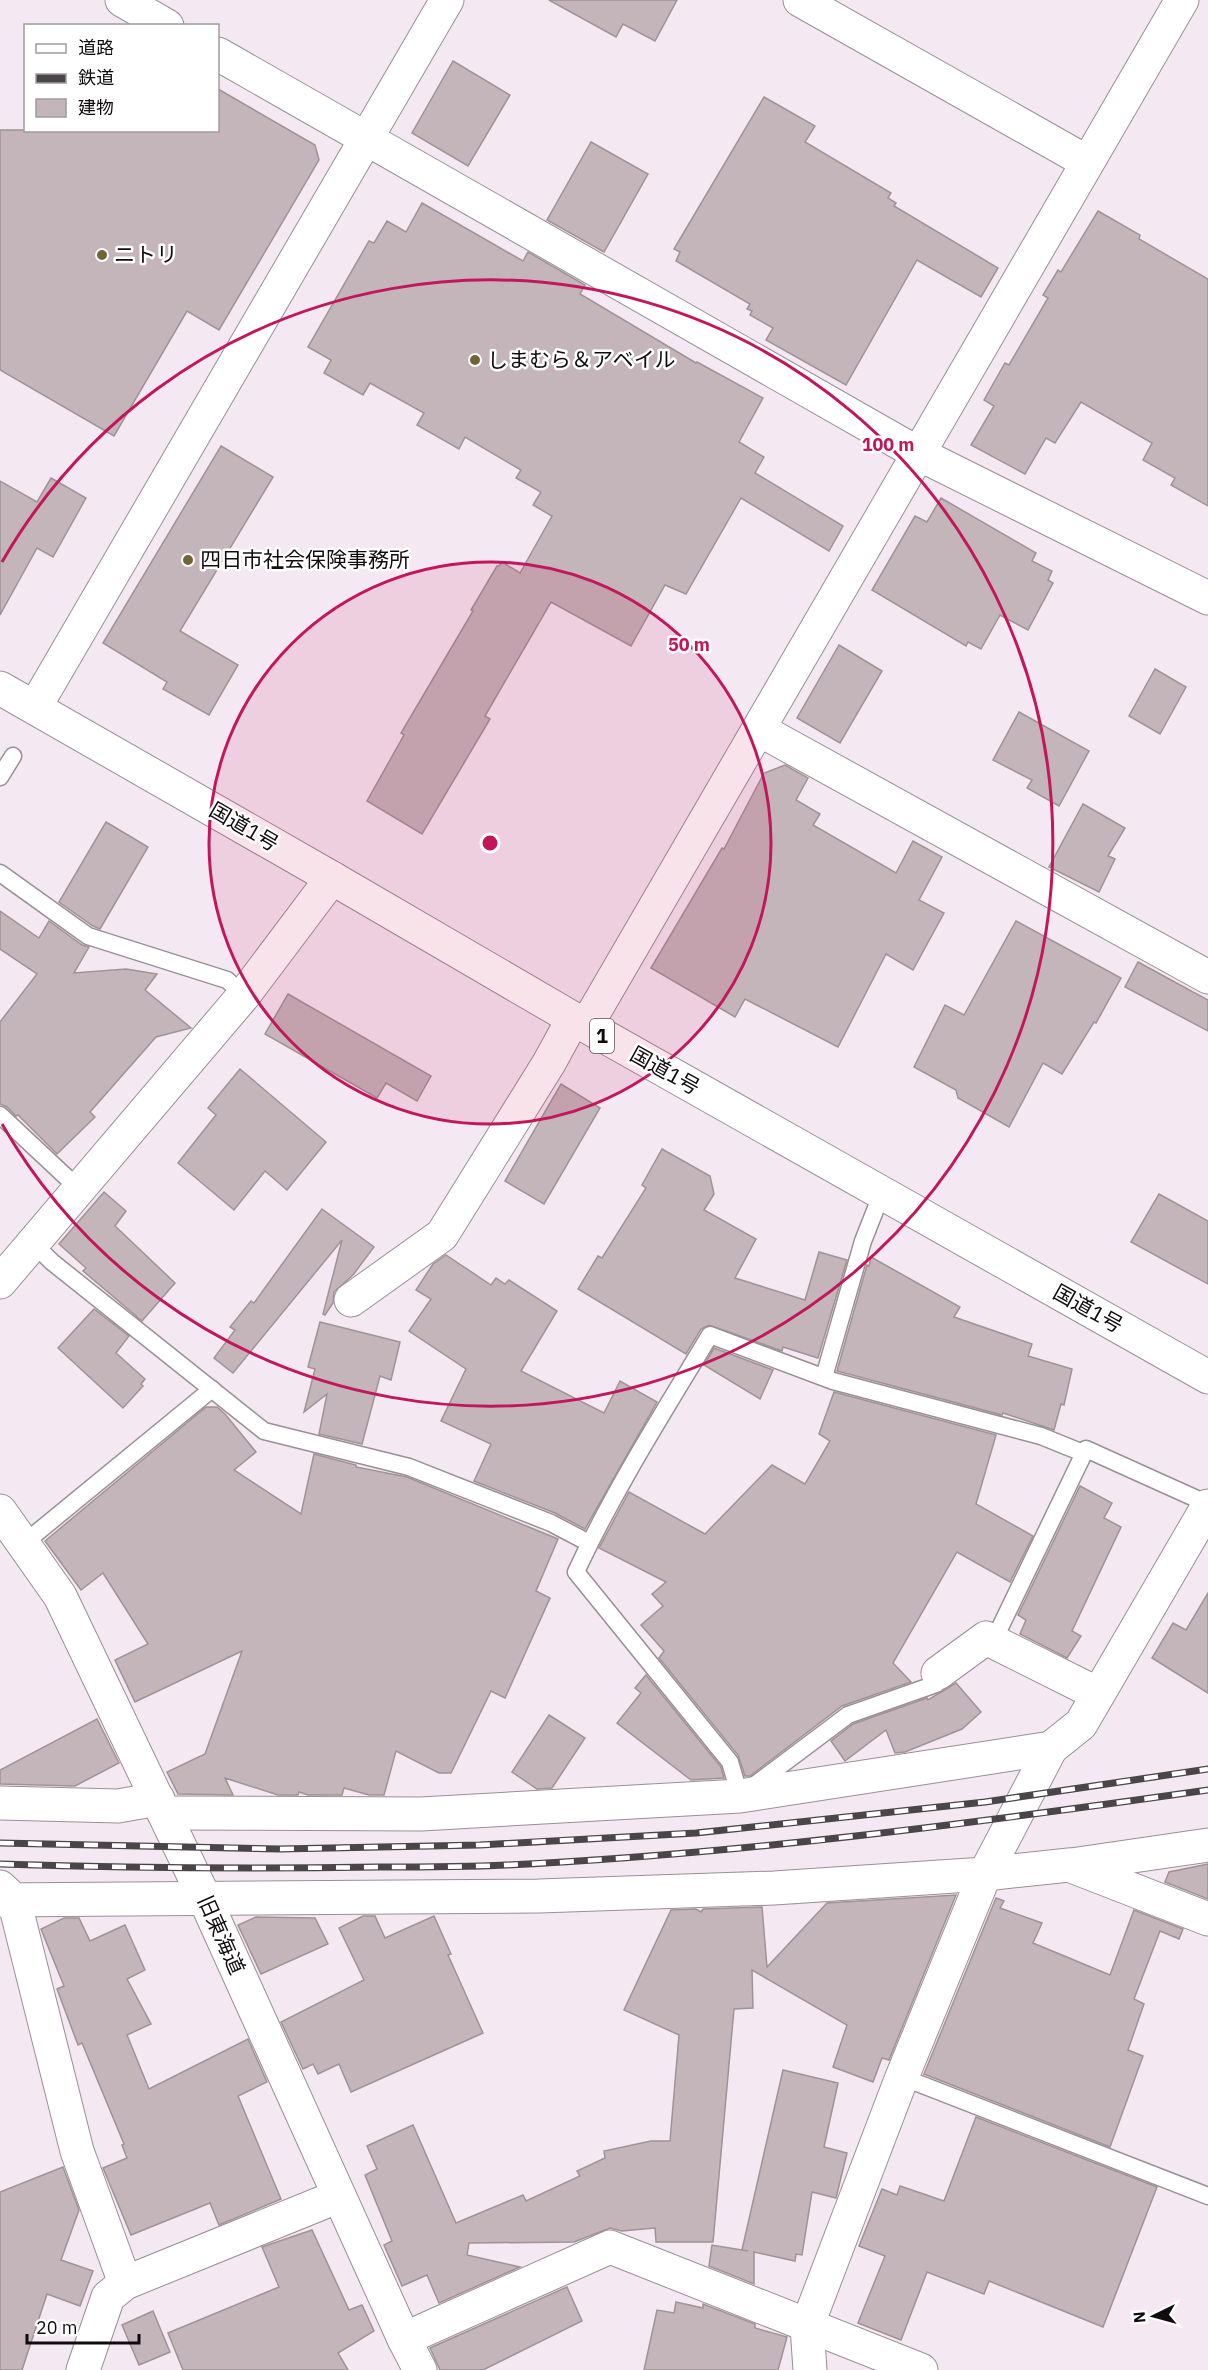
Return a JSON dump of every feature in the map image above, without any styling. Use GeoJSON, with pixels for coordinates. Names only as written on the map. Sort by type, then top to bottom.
{"type":"FeatureCollection","features":[{"type":"Feature","properties":{"kind":"main road"},"geometry":{"type":"LineString","coordinates":[[122,0],[164,24]]}},
{"type":"Feature","properties":{"kind":"main road"},"geometry":{"type":"LineString","coordinates":[[35,707],[447,0]]}},
{"type":"Feature","properties":{"kind":"main road"},"geometry":{"type":"LineString","coordinates":[[351,1300],[442,1235],[543,1073],[579,1023],[760,730],[1182,0]]}},
{"type":"Feature","properties":{"kind":"main road"},"geometry":{"type":"LineString","coordinates":[[811,3],[1087,162]]}},
{"type":"Feature","properties":{"kind":"main road"},"geometry":{"type":"LineString","coordinates":[[219,55],[919,454],[1208,598]]}},
{"type":"Feature","properties":{"kind":"main road","name":"国道1号"},"geometry":{"type":"LineString","coordinates":[[0,688],[332,878],[579,1023],[1208,1377]]}},
{"type":"Feature","properties":{"kind":"main road"},"geometry":{"type":"LineString","coordinates":[[760,730],[1208,977]]}},
{"type":"Feature","properties":{"kind":"main road"},"geometry":{"type":"LineString","coordinates":[[0,1282],[244,995],[332,878]]}},
{"type":"Feature","properties":{"kind":"main road"},"geometry":{"type":"LineString","coordinates":[[810,2370],[807,2326],[902,2077],[985,1874],[1051,1748],[1081,1724],[1208,1507]]}},
{"type":"Feature","properties":{"kind":"main road","name":"旧東海道"},"geometry":{"type":"LineString","coordinates":[[0,1511],[60,1596],[204,1897],[420,2370]]}},
{"type":"Feature","properties":{"kind":"main road"},"geometry":{"type":"LineString","coordinates":[[938,1673],[986,1638],[1098,1694]]}},
{"type":"Feature","properties":{"kind":"main road"},"geometry":{"type":"LineString","coordinates":[[0,1803],[421,1814],[740,1796],[1051,1748]]}},
{"type":"Feature","properties":{"kind":"main road"},"geometry":{"type":"LineString","coordinates":[[125,2283],[77,2151],[5,1896],[539,1896],[774,1888],[985,1874],[1070,1865],[1208,1845]]}},
{"type":"Feature","properties":{"kind":"main road"},"geometry":{"type":"LineString","coordinates":[[1070,1865],[1208,1919]]}},
{"type":"Feature","properties":{"kind":"main road"},"geometry":{"type":"LineString","coordinates":[[83,2370],[108,2296],[125,2283],[339,2196]]}},
{"type":"Feature","properties":{"kind":"main road"},"geometry":{"type":"LineString","coordinates":[[404,2339],[610,2247],[921,2370]]}},
{"type":"Feature","properties":{"kind":"lane"},"geometry":{"type":"LineString","coordinates":[[0,777],[13,756]]}},
{"type":"Feature","properties":{"kind":"lane"},"geometry":{"type":"LineString","coordinates":[[0,873],[88,936],[227,980],[244,995]]}},
{"type":"Feature","properties":{"kind":"lane"},"geometry":{"type":"LineString","coordinates":[[0,1115],[79,1189]]}},
{"type":"Feature","properties":{"kind":"lane"},"geometry":{"type":"LineString","coordinates":[[824,1377],[862,1241],[882,1193]]}},
{"type":"Feature","properties":{"kind":"lane"},"geometry":{"type":"LineString","coordinates":[[33,1243],[52,1262],[264,1431],[409,1467],[551,1523],[590,1543]]}},
{"type":"Feature","properties":{"kind":"lane"},"geometry":{"type":"LineString","coordinates":[[938,1673],[936,1684],[848,1715],[740,1796],[730,1761],[576,1572],[653,1429],[710,1335],[824,1377],[1041,1436],[1083,1453]]}},
{"type":"Feature","properties":{"kind":"lane"},"geometry":{"type":"LineString","coordinates":[[23,1544],[212,1389]]}},
{"type":"Feature","properties":{"kind":"lane"},"geometry":{"type":"LineString","coordinates":[[994,1640],[1086,1449],[1208,1507]]}},
{"type":"Feature","properties":{"kind":"lane"},"geometry":{"type":"LineString","coordinates":[[902,2077],[1208,2196]]}},
{"type":"Feature","properties":{"kind":"building"},"geometry":{"type":"Polygon","coordinates":[[[549,0],[677,0],[655,41],[623,24],[616,37],[549,0]]]}},
{"type":"Feature","properties":{"kind":"building"},"geometry":{"type":"Polygon","coordinates":[[[453,61],[510,95],[468,166],[412,133],[453,61]]]}},
{"type":"Feature","properties":{"kind":"building"},"geometry":{"type":"Polygon","coordinates":[[[219,90],[315,145],[319,160],[219,330],[187,311],[114,436],[0,370],[0,130],[219,132],[219,90]]]}},
{"type":"Feature","properties":{"kind":"building"},"geometry":{"type":"Polygon","coordinates":[[[764,97],[815,126],[805,142],[891,193],[888,198],[896,203],[894,206],[998,268],[981,297],[917,260],[846,385],[766,340],[773,328],[750,315],[752,311],[747,309],[750,304],[676,261],[680,252],[674,249],[764,97]]]}},
{"type":"Feature","properties":{"kind":"building"},"geometry":{"type":"Polygon","coordinates":[[[591,142],[648,174],[604,252],[547,220],[591,142]]]}},
{"type":"Feature","properties":{"kind":"building"},"geometry":{"type":"Polygon","coordinates":[[[422,203],[523,261],[528,252],[585,285],[580,294],[696,363],[763,398],[739,442],[764,457],[755,473],[843,526],[829,551],[741,498],[686,594],[665,585],[631,646],[551,602],[485,716],[490,719],[422,834],[367,801],[404,735],[401,733],[497,566],[502,562],[520,573],[552,516],[533,505],[541,492],[516,478],[521,470],[465,437],[459,449],[417,425],[424,413],[370,383],[363,395],[324,373],[331,360],[308,347],[369,241],[374,243],[387,221],[406,232],[422,203]]]}},
{"type":"Feature","properties":{"kind":"building"},"geometry":{"type":"Polygon","coordinates":[[[1098,211],[1140,235],[1139,239],[1208,279],[1208,506],[1171,485],[1175,478],[1143,460],[1152,443],[1081,402],[1055,443],[1046,438],[1025,474],[971,445],[994,406],[984,400],[1005,363],[1009,365],[1048,298],[1043,295],[1058,270],[1061,272],[1098,211]]]}},
{"type":"Feature","properties":{"kind":"building","name":"四日市社会保険事務所"},"geometry":{"type":"Polygon","coordinates":[[[221,446],[273,477],[180,631],[238,665],[209,715],[163,689],[167,682],[103,643],[221,446]]]}},
{"type":"Feature","properties":{"kind":"building"},"geometry":{"type":"Polygon","coordinates":[[[51,478],[86,498],[53,557],[37,548],[0,615],[0,481],[37,502],[51,478]]]}},
{"type":"Feature","properties":{"kind":"building"},"geometry":{"type":"Polygon","coordinates":[[[941,498],[1036,553],[1032,561],[1052,571],[1048,580],[1053,583],[1028,630],[1000,615],[981,649],[968,642],[966,646],[872,590],[915,516],[927,522],[941,498]]]}},
{"type":"Feature","properties":{"kind":"building"},"geometry":{"type":"Polygon","coordinates":[[[839,645],[882,671],[840,743],[797,718],[839,645]]]}},
{"type":"Feature","properties":{"kind":"building"},"geometry":{"type":"Polygon","coordinates":[[[1155,669],[1186,687],[1160,734],[1129,716],[1155,669]]]}},
{"type":"Feature","properties":{"kind":"building"},"geometry":{"type":"Polygon","coordinates":[[[1019,712],[1089,751],[1059,806],[1027,788],[1032,780],[993,760],[1019,712]]]}},
{"type":"Feature","properties":{"kind":"building"},"geometry":{"type":"Polygon","coordinates":[[[785,765],[808,778],[796,800],[820,814],[813,825],[896,873],[913,841],[942,857],[919,900],[944,913],[913,970],[886,954],[838,1047],[745,999],[735,1017],[651,968],[722,848],[724,849],[764,773],[785,765]]]}},
{"type":"Feature","properties":{"kind":"building"},"geometry":{"type":"Polygon","coordinates":[[[1083,804],[1125,828],[1108,856],[1115,859],[1099,892],[1049,867],[1083,804]]]}},
{"type":"Feature","properties":{"kind":"building"},"geometry":{"type":"Polygon","coordinates":[[[106,822],[148,847],[100,929],[59,902],[106,822]]]}},
{"type":"Feature","properties":{"kind":"building"},"geometry":{"type":"Polygon","coordinates":[[[0,911],[39,938],[49,921],[82,945],[89,947],[74,973],[126,969],[157,974],[145,990],[191,1028],[156,1037],[90,1112],[95,1117],[57,1154],[18,1115],[16,1116],[0,1104],[0,1022],[37,974],[0,949],[0,911]]]}},
{"type":"Feature","properties":{"kind":"building"},"geometry":{"type":"Polygon","coordinates":[[[1016,921],[1121,978],[1096,1023],[1094,1022],[1062,1074],[1043,1063],[1009,1127],[958,1098],[956,1090],[914,1067],[945,1005],[964,1015],[1016,921]]]}},
{"type":"Feature","properties":{"kind":"building"},"geometry":{"type":"Polygon","coordinates":[[[1138,962],[1208,1000],[1208,1031],[1125,987],[1138,962]]]}},
{"type":"Feature","properties":{"kind":"building"},"geometry":{"type":"Polygon","coordinates":[[[288,994],[431,1076],[417,1101],[386,1083],[377,1098],[265,1034],[288,994]]]}},
{"type":"Feature","properties":{"kind":"building"},"geometry":{"type":"Polygon","coordinates":[[[240,1069],[326,1142],[287,1190],[265,1171],[234,1210],[178,1163],[216,1115],[208,1108],[240,1069]]]}},
{"type":"Feature","properties":{"kind":"building"},"geometry":{"type":"Polygon","coordinates":[[[561,1084],[600,1108],[544,1204],[505,1181],[561,1084]]]}},
{"type":"Feature","properties":{"kind":"building"},"geometry":{"type":"Polygon","coordinates":[[[662,1149],[710,1176],[714,1194],[704,1210],[756,1239],[735,1278],[805,1300],[819,1252],[847,1260],[818,1358],[783,1347],[782,1351],[709,1325],[701,1329],[686,1354],[578,1289],[598,1256],[602,1258],[646,1188],[642,1185],[662,1149]]]}},
{"type":"Feature","properties":{"kind":"building"},"geometry":{"type":"Polygon","coordinates":[[[104,1192],[126,1211],[115,1226],[175,1283],[142,1321],[83,1271],[86,1268],[59,1244],[104,1192]]]}},
{"type":"Feature","properties":{"kind":"building"},"geometry":{"type":"Polygon","coordinates":[[[1159,1194],[1208,1221],[1208,1284],[1131,1242],[1159,1194]]]}},
{"type":"Feature","properties":{"kind":"building"},"geometry":{"type":"Polygon","coordinates":[[[322,1209],[374,1247],[353,1275],[334,1292],[333,1303],[325,1315],[323,1314],[342,1240],[233,1373],[214,1358],[235,1330],[230,1327],[251,1301],[254,1303],[322,1209]]]}},
{"type":"Feature","properties":{"kind":"building"},"geometry":{"type":"Polygon","coordinates":[[[446,1255],[491,1285],[496,1278],[505,1284],[509,1280],[557,1311],[521,1371],[604,1413],[620,1381],[657,1402],[585,1529],[555,1513],[474,1481],[491,1444],[441,1421],[466,1369],[409,1331],[431,1299],[416,1290],[433,1264],[446,1255]]]}},
{"type":"Feature","properties":{"kind":"building"},"geometry":{"type":"Polygon","coordinates":[[[871,1257],[960,1307],[954,1317],[1032,1344],[1028,1356],[1072,1369],[1064,1405],[1061,1404],[1054,1430],[1003,1413],[1002,1415],[837,1371],[871,1257]]]}},
{"type":"Feature","properties":{"kind":"building"},"geometry":{"type":"Polygon","coordinates":[[[94,1309],[129,1336],[116,1353],[145,1379],[141,1384],[143,1386],[123,1408],[58,1348],[94,1309]]]}},
{"type":"Feature","properties":{"kind":"building"},"geometry":{"type":"Polygon","coordinates":[[[320,1322],[400,1342],[391,1380],[380,1376],[362,1444],[319,1434],[327,1394],[304,1412],[315,1369],[308,1367],[320,1322]]]}},
{"type":"Feature","properties":{"kind":"building"},"geometry":{"type":"Polygon","coordinates":[[[714,1348],[773,1370],[760,1399],[704,1365],[714,1348]]]}},
{"type":"Feature","properties":{"kind":"building"},"geometry":{"type":"Polygon","coordinates":[[[834,1392],[996,1435],[976,1504],[1033,1536],[1010,1582],[957,1552],[893,1663],[911,1682],[842,1706],[750,1776],[745,1776],[738,1755],[659,1658],[664,1651],[641,1625],[663,1606],[652,1594],[666,1582],[599,1548],[629,1492],[705,1534],[772,1465],[805,1484],[830,1441],[819,1434],[834,1392]]]}},
{"type":"Feature","properties":{"kind":"building"},"geometry":{"type":"Polygon","coordinates":[[[206,1407],[217,1407],[225,1414],[256,1452],[234,1470],[301,1514],[314,1454],[356,1465],[356,1467],[407,1477],[558,1539],[536,1591],[550,1598],[505,1698],[491,1691],[451,1773],[439,1773],[396,1751],[384,1795],[369,1795],[344,1788],[342,1795],[308,1795],[299,1792],[298,1795],[278,1795],[225,1778],[233,1795],[178,1794],[167,1772],[205,1754],[242,1651],[135,1702],[115,1660],[148,1644],[103,1573],[81,1590],[45,1541],[206,1407]]]}},
{"type":"Feature","properties":{"kind":"building"},"geometry":{"type":"Polygon","coordinates":[[[1080,1486],[1112,1503],[1104,1518],[1121,1527],[1072,1631],[1081,1636],[1067,1658],[1020,1634],[1026,1620],[1018,1615],[1080,1486]]]}},
{"type":"Feature","properties":{"kind":"building"},"geometry":{"type":"Polygon","coordinates":[[[1208,1593],[1208,1693],[1152,1658],[1173,1623],[1186,1630],[1208,1593]]]}},
{"type":"Feature","properties":{"kind":"building"},"geometry":{"type":"Polygon","coordinates":[[[646,1675],[721,1767],[724,1778],[691,1780],[617,1723],[641,1693],[635,1688],[646,1675]]]}},
{"type":"Feature","properties":{"kind":"building"},"geometry":{"type":"Polygon","coordinates":[[[956,1683],[981,1712],[962,1729],[905,1752],[895,1753],[886,1730],[845,1761],[831,1741],[853,1724],[927,1698],[928,1700],[956,1683]]]}},
{"type":"Feature","properties":{"kind":"building"},"geometry":{"type":"Polygon","coordinates":[[[549,1715],[585,1738],[552,1788],[537,1789],[512,1772],[549,1715]]]}},
{"type":"Feature","properties":{"kind":"building"},"geometry":{"type":"Polygon","coordinates":[[[97,1719],[119,1763],[75,1786],[0,1784],[0,1770],[97,1719]]]}},
{"type":"Feature","properties":{"kind":"building"},"geometry":{"type":"Polygon","coordinates":[[[1208,1864],[1208,1899],[1165,1882],[1169,1872],[1208,1864]]]}},
{"type":"Feature","properties":{"kind":"building"},"geometry":{"type":"Polygon","coordinates":[[[956,1895],[889,2060],[882,2058],[873,2082],[833,2067],[847,2025],[752,1970],[753,2008],[734,2009],[713,2242],[656,2242],[655,2228],[622,2231],[610,2228],[574,2242],[469,2243],[467,2255],[520,2267],[439,2303],[427,2275],[402,2286],[384,2245],[392,2241],[365,2175],[377,2169],[367,2146],[413,2125],[456,2223],[523,2195],[526,2201],[580,2176],[577,2171],[605,2158],[604,2151],[651,2141],[670,2141],[679,2035],[624,2010],[671,1910],[696,1909],[701,1912],[703,1909],[762,1907],[767,1967],[827,1903],[956,1895]]]}},
{"type":"Feature","properties":{"kind":"building"},"geometry":{"type":"Polygon","coordinates":[[[996,1898],[1004,1901],[1000,1908],[1042,1923],[1033,1943],[1110,1975],[1134,1910],[1183,1929],[1179,1939],[1160,1931],[1134,1999],[1144,2004],[1128,2050],[1143,2056],[1110,2147],[924,2074],[996,1898]]]}},
{"type":"Feature","properties":{"kind":"building"},"geometry":{"type":"Polygon","coordinates":[[[363,1916],[375,1916],[385,1938],[434,1916],[451,1954],[448,1955],[483,2033],[351,2092],[339,2064],[318,2074],[313,2064],[303,2069],[281,2022],[364,1980],[339,1928],[363,1916]]]}},
{"type":"Feature","properties":{"kind":"building"},"geometry":{"type":"Polygon","coordinates":[[[256,1917],[315,1918],[328,1944],[261,1974],[238,1925],[256,1917]]]}},
{"type":"Feature","properties":{"kind":"building"},"geometry":{"type":"Polygon","coordinates":[[[64,1918],[79,1918],[90,1941],[125,1925],[145,1970],[127,1979],[151,2024],[127,2035],[149,2089],[248,2039],[267,2082],[238,2096],[281,2199],[219,2225],[210,2203],[131,2235],[103,2168],[127,2158],[122,2145],[124,2144],[82,2043],[78,2045],[57,1989],[64,1986],[41,1929],[64,1918]]]}},
{"type":"Feature","properties":{"kind":"building"},"geometry":{"type":"Polygon","coordinates":[[[783,2070],[838,2083],[824,2147],[847,2153],[836,2198],[812,2192],[802,2255],[796,2254],[795,2261],[754,2252],[754,2284],[709,2266],[712,2245],[742,2250],[783,2070]]]}},
{"type":"Feature","properties":{"kind":"building"},"geometry":{"type":"Polygon","coordinates":[[[976,2117],[1157,2187],[1103,2327],[989,2281],[984,2294],[927,2272],[901,2340],[858,2323],[885,2256],[859,2246],[882,2189],[897,2195],[900,2186],[944,2201],[976,2117]]]}},
{"type":"Feature","properties":{"kind":"building"},"geometry":{"type":"Polygon","coordinates":[[[63,2167],[79,2210],[61,2260],[93,2271],[80,2306],[47,2294],[22,2370],[0,2370],[0,2192],[63,2167]]]}},
{"type":"Feature","properties":{"kind":"building"},"geometry":{"type":"Polygon","coordinates":[[[312,2230],[349,2310],[362,2305],[374,2331],[338,2353],[348,2370],[183,2370],[168,2333],[279,2287],[262,2247],[312,2230]]]}},
{"type":"Feature","properties":{"kind":"building"},"geometry":{"type":"Polygon","coordinates":[[[567,2287],[582,2321],[483,2370],[440,2370],[430,2348],[567,2287]]]}},
{"type":"Feature","properties":{"kind":"building"},"geometry":{"type":"Polygon","coordinates":[[[676,2302],[703,2308],[703,2304],[755,2324],[755,2328],[787,2337],[778,2370],[644,2370],[657,2310],[674,2313],[676,2302]]]}},
{"type":"Feature","properties":{"kind":"building"},"geometry":{"type":"Polygon","coordinates":[[[153,2311],[170,2352],[139,2365],[122,2325],[153,2311]]]}},
{"type":"Feature","properties":{"kind":"railway"},"geometry":{"type":"LineString","coordinates":[[0,1843],[280,1849],[480,1845],[696,1833],[985,1802],[1208,1769]]}},
{"type":"Feature","properties":{"kind":"railway"},"geometry":{"type":"LineString","coordinates":[[0,1864],[284,1868],[474,1866],[594,1860],[858,1836],[1208,1790]]}},
{"type":"Feature","properties":{"kind":"place","name":"ニトリ"},"geometry":{"type":"Point","coordinates":[102,255]}},
{"type":"Feature","properties":{"kind":"place","name":"しまむら＆アベイル"},"geometry":{"type":"Point","coordinates":[475,360]}},
{"type":"Feature","properties":{"kind":"place","name":"四日市社会保険事務所"},"geometry":{"type":"Point","coordinates":[188,560]}}]}
